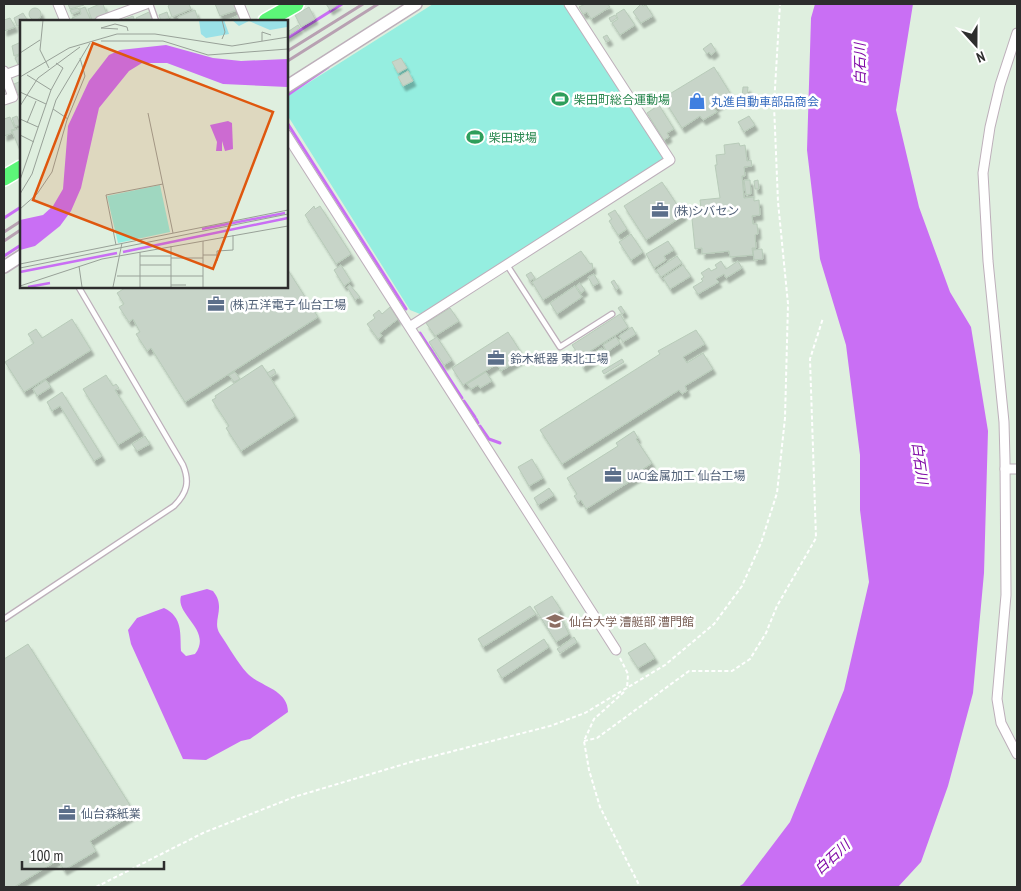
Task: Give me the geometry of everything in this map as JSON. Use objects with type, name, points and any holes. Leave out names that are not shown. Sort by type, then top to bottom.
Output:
[{"type":"main road","points":[[268,20],[296,4]]},
{"type":"main road","points":[[4,178],[20,169]]},
{"type":"street","points":[[58,4],[65,20]]},
{"type":"street","points":[[103,20],[148,4]]},
{"type":"street","points":[[239,4],[246,20]]},
{"type":"street","points":[[288,86],[416,4]]},
{"type":"street","points":[[411,326],[670,160],[569,4]]},
{"type":"street","points":[[1017,33],[1000,85],[990,127],[983,173],[988,261],[1004,422],[1006,595],[997,699],[1001,723],[1017,754]]},
{"type":"street","points":[[4,100],[13,96],[4,73],[20,69]]},
{"type":"street","points":[[288,137],[411,326],[475,432],[616,650]]},
{"type":"street","points":[[4,266],[20,257]]},
{"type":"street","points":[[1005,469],[1017,468]]},
{"type":"lane","points":[[148,4],[156,20]]},
{"type":"lane","points":[[507,265],[560,347],[612,314]]},
{"type":"lane","points":[[4,619],[174,506],[187,488],[188,476],[183,465],[79,288]]},
{"type":"path","points":[[96,887],[203,833],[294,797],[411,762],[550,726],[585,713],[665,666],[714,624],[742,586],[760,544],[777,493],[785,418],[788,304],[778,202],[774,105],[780,4]]},
{"type":"path","points":[[584,741],[597,738],[689,671],[732,671],[750,659],[766,632],[777,606],[816,538],[810,360],[822,318]]},
{"type":"path","points":[[616,650],[628,674],[628,688],[594,719],[584,741],[589,770],[600,807],[640,887]]},
{"type":"shaded area","name":"柴田球場","points":[[433,4],[563,4],[665,160],[420,314],[410,310],[288,116],[288,96]]},
{"type":"water","name":"白石川","points":[[815,4],[913,4],[896,110],[919,207],[950,292],[971,327],[988,431],[984,573],[973,693],[948,786],[921,862],[898,887],[738,887],[743,884],[790,822],[844,690],[869,582],[860,510],[860,455],[846,345],[820,259],[807,150],[811,18]]},
{"type":"water","points":[[207,589],[213,591],[217,597],[219,603],[218,629],[233,654],[252,678],[272,689],[283,698],[287,704],[288,712],[250,739],[241,741],[206,760],[183,759],[131,644],[128,630],[137,618],[164,608],[175,616],[179,626],[181,651],[186,656],[195,654],[200,637],[183,610],[181,596]]},
{"type":"building","points":[[68,4],[84,4],[84,5],[70,9]]},
{"type":"building","points":[[103,4],[107,15],[92,20],[88,9]]},
{"type":"building","points":[[171,4],[189,4],[191,9],[172,17],[168,6]]},
{"type":"building","points":[[215,4],[235,4],[237,10],[220,16]]},
{"type":"building","points":[[326,4],[339,4],[330,10]]},
{"type":"building","points":[[585,4],[608,4],[610,7],[591,19],[587,12],[583,14],[579,7]]},
{"type":"building","points":[[641,4],[643,6],[646,5],[653,16],[641,23],[633,12]]},
{"type":"building","points":[[85,7],[91,20],[73,20],[72,18],[81,14],[80,9]]},
{"type":"building","points":[[309,7],[315,19],[301,27],[295,15]]},
{"type":"building","points":[[33,8],[37,8],[41,14],[37,20],[33,20],[29,16],[29,12]]},
{"type":"building","points":[[78,8],[80,11],[72,14],[70,10]]},
{"type":"building","points":[[624,9],[635,25],[620,35],[612,23],[618,19],[616,14]]},
{"type":"building","points":[[195,10],[199,20],[180,20],[178,17]]},
{"type":"building","points":[[149,12],[153,20],[137,20],[136,18]]},
{"type":"building","points":[[167,12],[169,18],[161,20],[159,15]]},
{"type":"building","points":[[23,13],[27,20],[20,20],[20,25],[17,26],[14,18]]},
{"type":"building","points":[[239,15],[242,20],[229,20]]},
{"type":"building","points":[[615,15],[617,18],[611,22],[609,18]]},
{"type":"building","points":[[133,16],[135,20],[122,20]]},
{"type":"building","points":[[10,18],[15,27],[4,31],[4,20]]},
{"type":"building","points":[[298,25],[300,28],[288,36],[288,32]]},
{"type":"building","points":[[607,35],[610,40],[606,42],[603,37]]},
{"type":"building","points":[[20,42],[20,53],[14,56],[12,46]]},
{"type":"building","points":[[711,43],[716,51],[711,55],[709,52],[707,54],[703,49]]},
{"type":"building","points":[[20,55],[20,66],[19,67],[15,58]]},
{"type":"building","points":[[401,58],[407,68],[398,73],[392,62]]},
{"type":"building","points":[[714,67],[732,96],[714,108],[717,112],[703,120],[700,116],[682,128],[663,98]]},
{"type":"building","points":[[408,71],[413,81],[403,86],[398,77]]},
{"type":"building","points":[[20,81],[20,98],[14,84]]},
{"type":"building","points":[[743,87],[748,87],[747,98],[742,98]]},
{"type":"building","points":[[659,105],[674,129],[667,133],[669,137],[664,140],[647,113]]},
{"type":"building","points":[[17,116],[20,125],[15,126],[12,118]]},
{"type":"building","points":[[749,116],[755,125],[744,132],[738,122]]},
{"type":"building","points":[[10,117],[15,129],[11,130],[12,133],[4,136],[4,119]]},
{"type":"building","points":[[20,128],[20,151],[12,131]]},
{"type":"building","points":[[739,143],[740,146],[745,145],[747,161],[751,160],[752,166],[744,167],[745,176],[742,176],[744,198],[754,197],[754,201],[759,200],[760,215],[752,216],[753,224],[757,224],[758,234],[755,235],[756,248],[752,248],[753,255],[730,257],[729,251],[702,254],[702,248],[695,249],[691,209],[701,208],[700,200],[720,198],[715,165],[717,165],[716,155],[725,154],[724,145]]},
{"type":"building","points":[[744,180],[750,180],[751,194],[746,195]]},
{"type":"building","points":[[758,180],[759,189],[755,189],[754,181]]},
{"type":"building","points":[[662,182],[684,215],[646,240],[624,206]]},
{"type":"building","points":[[314,206],[315,209],[320,206],[351,254],[336,264],[305,215]]},
{"type":"building","points":[[615,210],[627,229],[618,235],[609,221],[612,219],[608,214]]},
{"type":"building","points":[[631,234],[643,252],[631,260],[619,242]]},
{"type":"building","points":[[668,241],[674,250],[664,256],[666,260],[654,268],[646,254]]},
{"type":"building","points":[[762,249],[763,259],[754,260],[753,250]]},
{"type":"building","points":[[581,251],[590,264],[592,263],[593,269],[543,300],[532,282]]},
{"type":"building","points":[[677,256],[682,263],[661,277],[656,270]]},
{"type":"building","points":[[721,261],[726,269],[738,261],[742,268],[726,278],[724,274],[716,279],[719,282],[698,294],[693,287],[703,281],[701,279],[704,277],[701,273],[709,268],[711,271],[717,268],[715,265]]},
{"type":"building","points":[[341,265],[351,281],[344,286],[334,270]]},
{"type":"building","points":[[683,265],[691,276],[670,289],[663,278]]},
{"type":"building","points":[[288,270],[318,317],[185,402],[151,348],[147,351],[136,334],[140,332],[133,319],[129,322],[119,307],[124,304],[117,293],[125,288],[288,288]]},
{"type":"building","points":[[531,272],[535,278],[530,281],[526,275]]},
{"type":"building","points":[[594,274],[599,283],[593,286],[588,277]]},
{"type":"building","points":[[614,280],[619,288],[616,290],[611,282]]},
{"type":"building","points":[[580,283],[585,290],[581,293],[576,286]]},
{"type":"building","points":[[350,285],[360,297],[355,300],[347,287]]},
{"type":"building","points":[[575,286],[582,297],[557,314],[550,303]]},
{"type":"building","points":[[621,306],[625,312],[622,314],[618,308]]},
{"type":"building","points":[[390,307],[398,319],[380,333],[382,336],[378,339],[367,324],[375,318],[373,315],[379,310],[382,314]]},
{"type":"building","points":[[450,308],[459,321],[435,336],[426,323]]},
{"type":"building","points":[[620,314],[628,327],[576,360],[574,356],[578,354],[572,345]]},
{"type":"building","points":[[72,319],[91,350],[24,392],[5,362],[34,343],[28,334],[36,329],[42,338]]},
{"type":"building","points":[[632,327],[636,334],[623,342],[619,336]]},
{"type":"building","points":[[696,330],[705,344],[683,357],[687,363],[703,353],[713,369],[685,386],[687,391],[682,394],[679,390],[562,464],[540,430],[660,354],[658,351]]},
{"type":"building","points":[[508,332],[524,357],[501,371],[497,364],[463,385],[452,368]]},
{"type":"building","points":[[437,337],[452,360],[444,365],[429,342]]},
{"type":"building","points":[[616,337],[620,343],[607,352],[603,345]]},
{"type":"building","points":[[602,348],[604,353],[598,357],[595,352]]},
{"type":"building","points":[[591,355],[594,360],[583,367],[580,362]]},
{"type":"building","points":[[622,359],[624,362],[604,374],[602,371]]},
{"type":"building","points":[[262,365],[295,416],[241,451],[226,428],[229,426],[212,400],[216,398],[215,396]]},
{"type":"building","points":[[274,369],[276,373],[270,377],[267,373]]},
{"type":"building","points":[[235,372],[240,379],[234,382],[229,375]]},
{"type":"building","points":[[486,372],[492,381],[480,388],[478,385],[471,389],[467,384]]},
{"type":"building","points":[[106,375],[113,386],[116,384],[119,388],[115,390],[141,431],[118,445],[83,389]]},
{"type":"building","points":[[46,380],[51,387],[37,396],[33,389]]},
{"type":"building","points":[[62,392],[102,456],[94,461],[60,406],[52,411],[47,402]]},
{"type":"building","points":[[634,431],[638,438],[636,439],[652,463],[643,469],[645,472],[586,509],[581,500],[578,502],[574,496],[577,494],[567,478],[618,446],[616,443]]},
{"type":"building","points":[[145,436],[150,444],[137,451],[132,444]]},
{"type":"building","points":[[532,459],[543,478],[529,486],[518,467]]},
{"type":"building","points":[[549,488],[554,495],[538,505],[534,498]]},
{"type":"building","points":[[552,596],[561,610],[558,612],[569,634],[556,642],[534,607]]},
{"type":"building","points":[[530,606],[536,614],[483,647],[478,639]]},
{"type":"building","points":[[574,637],[577,642],[560,653],[557,649]]},
{"type":"building","points":[[544,639],[549,647],[502,678],[497,670]]},
{"type":"building","points":[[645,643],[655,658],[638,668],[628,653]]},
{"type":"building","points":[[28,644],[135,813],[90,841],[96,851],[64,870],[58,860],[14,887],[4,887],[4,659]]},
{"type":"waterway","points":[[288,38],[342,4]]},
{"type":"waterway","points":[[288,95],[328,67]]},
{"type":"waterway","points":[[288,124],[406,309]]},
{"type":"waterway","points":[[4,218],[20,208]]},
{"type":"waterway","points":[[4,256],[20,246]]},
{"type":"waterway","points":[[420,333],[462,398]]},
{"type":"waterway","points":[[464,401],[475,417]]},
{"type":"waterway","points":[[476,419],[478,423]]},
{"type":"waterway","points":[[480,426],[489,439],[500,443]]},
{"type":"railway","points":[[288,51],[363,4]]},
{"type":"railway","points":[[288,61],[378,4]]},
{"type":"railway","points":[[4,232],[20,222]]},
{"type":"railway","points":[[4,241],[19,231]]},
{"type":"place","name":"柴田町総合運動場","points":[[560,99]]},
{"type":"place","name":"丸進自動車部品商会","points":[[697,101]]},
{"type":"place","name":"柴田球場","points":[[475,137]]},
{"type":"place","name":"(株)シバセン","points":[[660,210]]},
{"type":"place","name":"(株)五洋電子 仙台工場","points":[[216,304]]},
{"type":"place","name":"鈴木紙器 東北工場","points":[[496,358]]},
{"type":"place","name":"UACJ金属加工 仙台工場","points":[[613,475]]},
{"type":"place","name":"仙台大学 漕艇部 漕門館","points":[[555,621]]},
{"type":"place","name":"仙台森紙業","points":[[67,813]]}]
